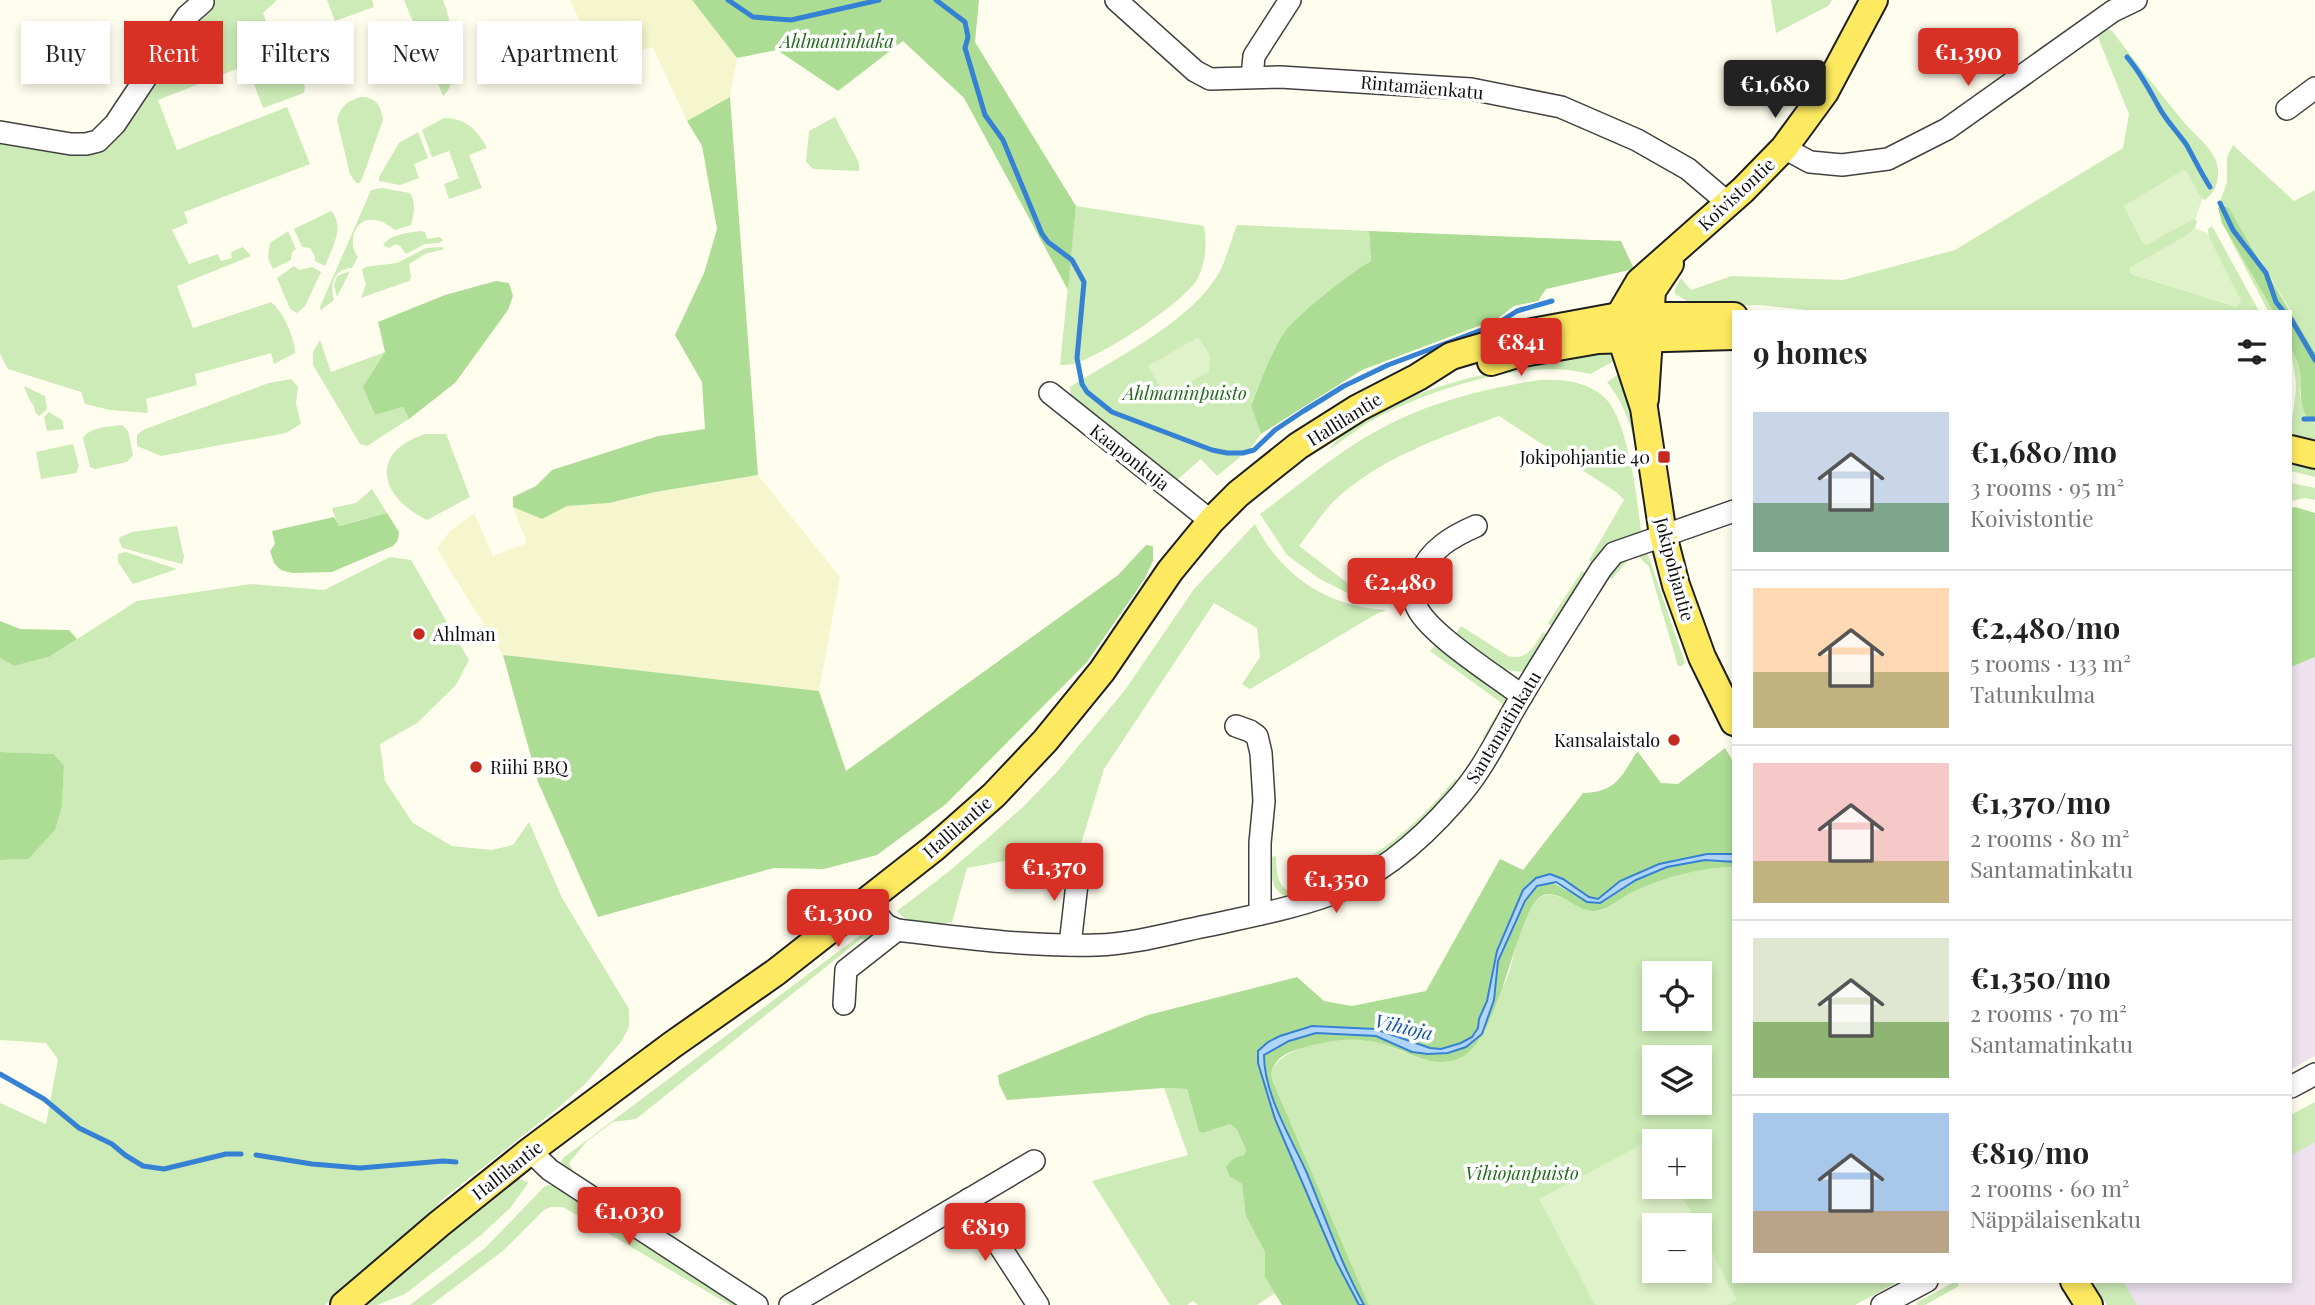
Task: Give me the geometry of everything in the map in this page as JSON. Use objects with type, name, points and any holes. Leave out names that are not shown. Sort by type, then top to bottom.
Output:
[{"type":"main road","name":"Koivistontie","points":[[1620,327],[1639,282],[1728,203],[1784,148],[1825,92],[1874,0]]},
{"type":"main road","name":"Koivistontie","points":[[1649,327],[1653,291],[1684,243]]},
{"type":"main road","points":[[1649,327],[1732,316]]},
{"type":"main road","name":"Jokipohjantie","points":[[1620,327],[1644,408],[1663,535],[1687,621],[1732,718]]},
{"type":"main road","points":[[1649,327],[1732,336]]},
{"type":"main road","name":"Hallilantie","points":[[344,1305],[530,1151],[672,1045],[776,972],[934,848],[994,795],[1045,741],[1102,671],[1175,564],[1211,521],[1238,494],[1298,446],[1358,408],[1418,377],[1451,356],[1532,332],[1649,327]]},
{"type":"main road","name":"Jokipohjantie","points":[[1644,408],[1649,327]]},
{"type":"main road","points":[[2292,449],[2315,455]]},
{"type":"main road","points":[[2075,1283],[2089,1305]]},
{"type":"street","name":"Rintamäenkatu","points":[[1116,0],[1195,71],[1210,79],[1280,77],[1471,89],[1561,107],[1637,140],[1688,169],[1728,203]]},
{"type":"street","points":[[1252,77],[1254,56],[1290,0]]},
{"type":"street","points":[[1784,148],[1811,162],[1842,165],[1888,159],[1947,129],[2113,6],[2136,0]]},
{"type":"street","points":[[0,132],[71,144],[97,141],[115,124],[187,16],[203,2]]},
{"type":"street","points":[[2287,108],[2315,88]]},
{"type":"street","name":"Kaaponkuja","points":[[1050,393],[1211,521]]},
{"type":"street","name":"Santamatinkatu","points":[[897,930],[992,941],[1070,945],[1127,941],[1260,914],[1329,895],[1365,877],[1402,853],[1464,790],[1484,763],[1522,696],[1609,558],[1619,550],[1663,535],[1729,519]]},
{"type":"street","points":[[1476,526],[1455,536],[1436,550],[1423,568],[1416,585],[1416,605],[1435,631],[1522,696]]},
{"type":"street","points":[[1236,726],[1255,734],[1259,742],[1264,801],[1260,843],[1260,914]]},
{"type":"street","points":[[1070,945],[1079,866]]},
{"type":"street","points":[[844,1004],[846,970],[897,930],[886,925],[866,901]]},
{"type":"street","points":[[2292,1086],[2315,1074]]},
{"type":"street","points":[[530,1151],[550,1170],[757,1305]]},
{"type":"street","points":[[790,1305],[1034,1161]]},
{"type":"street","points":[[968,1199],[1038,1305]]},
{"type":"street","points":[[1882,1305],[1923,1283]]},
{"type":"shaded area","points":[[2315,657],[2315,1056],[2292,1068],[2292,667]]},
{"type":"shaded area","points":[[2315,1102],[2315,1305],[2107,1305],[2093,1283],[2292,1283],[2292,1114]]},
{"type":"green space","points":[[215,0],[277,0],[263,13],[266,21],[237,21],[237,69],[223,74],[223,21],[194,21]]},
{"type":"green space","points":[[327,0],[372,0],[374,7],[335,21]]},
{"type":"green space","points":[[404,0],[443,0],[450,21],[413,21]]},
{"type":"green space","points":[[570,0],[692,0],[737,58],[730,97],[687,121],[653,48],[642,50],[642,21],[580,21]]},
{"type":"green space","name":"Ahlmaninhaka","points":[[692,0],[979,0],[975,42],[1076,206],[1068,290],[964,98],[903,41],[838,91],[777,50],[737,58]]},
{"type":"green space","points":[[1771,0],[1832,0],[1828,6],[1776,33]]},
{"type":"green space","points":[[2102,27],[2112,31],[2182,120],[2210,150],[2217,167],[2215,188],[2205,200],[2200,197],[2186,171],[2124,206],[2143,243],[2148,244],[2193,218],[2197,221],[2195,228],[2188,235],[2133,266],[2130,269],[2131,274],[2237,307],[2241,301],[2209,242],[2208,229],[2212,226],[2258,310],[1807,310],[1759,305],[1687,306],[1686,300],[1676,295],[1674,291],[1681,278],[1691,290],[1732,276],[1843,280],[1955,250],[2123,148],[2129,114],[2095,30]]},
{"type":"green space","points":[[137,84],[199,84],[158,100],[177,150],[287,107],[310,164],[184,212],[188,223],[172,230],[189,264],[218,254],[221,261],[232,258],[231,252],[243,247],[251,256],[177,286],[193,328],[271,302],[288,325],[295,353],[274,364],[271,353],[195,374],[197,385],[146,399],[148,413],[110,410],[85,404],[81,392],[8,369],[0,354],[0,140],[77,152]]},
{"type":"green space","points":[[254,84],[304,84],[304,93],[263,108]]},
{"type":"green space","points":[[438,84],[451,84],[450,87],[443,96]]},
{"type":"green space","points":[[361,97],[377,103],[383,120],[362,179],[356,183],[350,174],[337,120],[345,105]]},
{"type":"green space","points":[[730,97],[758,475],[655,492],[609,503],[567,506],[542,519],[513,507],[513,497],[536,486],[552,470],[658,436],[705,429],[702,382],[675,335],[704,273],[717,229],[702,146],[687,121]]},
{"type":"green space","points":[[835,117],[859,163],[859,171],[813,169],[806,162],[809,131]]},
{"type":"green space","points":[[444,118],[458,120],[470,126],[487,148],[469,155],[482,188],[449,199],[444,184],[459,178],[449,151],[432,157],[422,130]]},
{"type":"green space","points":[[418,132],[428,158],[414,164],[419,178],[400,185],[379,181],[399,143]]},
{"type":"green space","points":[[2233,145],[2294,201],[2315,190],[2315,352],[2229,208],[2218,208],[2227,182],[2227,157]]},
{"type":"green space","points":[[2183,170],[2202,199],[2196,218],[2148,244],[2143,243],[2124,206]]},
{"type":"green space","points":[[382,188],[410,193],[414,209],[411,225],[395,230],[377,220],[367,220],[357,227],[353,245],[358,257],[352,268],[341,271],[335,278],[334,300],[321,310],[371,190]]},
{"type":"green space","points":[[2222,205],[2229,208],[2289,310],[2272,310],[2222,223],[2218,208]]},
{"type":"green space","points":[[1076,206],[1204,226],[1205,252],[1198,278],[1177,301],[1104,350],[1072,364],[1060,365]]},
{"type":"green space","points":[[331,211],[335,217],[337,231],[325,266],[315,261],[310,248],[302,247],[294,229]]},
{"type":"green space","points":[[2222,223],[2272,310],[2267,310]]},
{"type":"green space","name":"Ahlmaninpuisto","points":[[1237,225],[1369,231],[1371,261],[1324,295],[1283,334],[1251,404],[1261,434],[1250,449],[1217,476],[1201,459],[1176,481],[1071,396],[1070,387],[1131,350],[1192,306],[1220,271]]},
{"type":"green space","points":[[2195,228],[2207,233],[2241,301],[2237,307],[2131,274],[2130,268],[2188,235]]},
{"type":"green space","points":[[288,231],[296,249],[292,252],[291,260],[273,269],[268,258],[270,243]]},
{"type":"green space","points":[[1369,231],[1621,241],[1634,269],[1546,289],[1538,301],[1514,306],[1497,319],[1362,370],[1261,434],[1251,405],[1278,342],[1310,306],[1371,261]]},
{"type":"green space","points":[[425,232],[427,239],[440,237],[443,240],[440,243],[425,244],[406,254],[396,244],[389,248],[383,245],[395,236]]},
{"type":"green space","points":[[426,248],[444,249],[425,254],[409,264],[409,281],[361,298],[366,285],[362,270],[365,267],[397,263]]},
{"type":"green space","points":[[294,266],[299,270],[312,267],[321,272],[305,306],[297,313],[290,309],[277,278]]},
{"type":"green space","points":[[350,271],[337,297],[334,285],[337,276]]},
{"type":"green space","points":[[496,281],[509,283],[513,296],[508,310],[455,383],[409,419],[403,407],[375,415],[363,387],[385,352],[378,322],[445,295]]},
{"type":"green space","points":[[2292,314],[2315,352],[2315,423],[2305,414],[2299,368],[2292,348]]},
{"type":"green space","points":[[1198,337],[1210,355],[1209,372],[1165,396],[1148,366]]},
{"type":"green space","points":[[320,340],[331,372],[385,352],[364,387],[375,415],[403,407],[409,419],[367,446],[360,444],[313,365],[313,352]]},
{"type":"green space","points":[[2292,347],[2301,374],[2300,396],[2312,423],[2315,423],[2315,441],[2292,435],[2296,384]]},
{"type":"green space","points":[[1599,351],[1608,353],[1616,360],[1590,374],[1565,370],[1536,370],[1474,380],[1387,413],[1364,425],[1329,450],[1350,429],[1415,395],[1494,372]]},
{"type":"green space","points":[[1623,371],[1640,465],[1632,431],[1614,391],[1607,382]]},
{"type":"green space","points":[[291,379],[298,387],[296,404],[301,424],[286,433],[161,456],[137,446],[137,435],[143,430],[269,383]]},
{"type":"green space","points":[[1540,380],[1573,382],[1596,391],[1612,406],[1625,439],[1641,531],[1614,543],[1593,563],[1589,560],[1624,500],[1616,492],[1499,416],[1411,451],[1369,474],[1332,503],[1299,546],[1366,597],[1408,592],[1409,601],[1363,601],[1320,579],[1287,555],[1260,514],[1350,447],[1400,419],[1459,397]]},
{"type":"green space","points":[[24,386],[45,396],[47,409],[39,416],[35,412]]},
{"type":"green space","points":[[49,412],[62,420],[64,429],[47,431],[44,417]]},
{"type":"green space","points":[[122,425],[128,431],[133,455],[127,462],[95,469],[90,467],[83,438],[96,429]]},
{"type":"green space","points":[[425,434],[446,434],[470,497],[427,520],[399,500],[387,476],[388,464],[394,452],[407,442]]},
{"type":"green space","points":[[73,444],[79,466],[76,473],[41,479],[36,452]]},
{"type":"green space","points":[[2292,462],[2315,468],[2315,477],[2292,471]]},
{"type":"green space","points":[[758,475],[840,577],[819,691],[503,655],[437,549],[449,532],[474,513],[493,556],[527,543],[513,507],[542,519],[566,506],[609,503],[655,492]]},
{"type":"green space","points":[[2292,483],[2315,488],[2315,500],[2305,498],[2292,501]]},
{"type":"green space","points":[[372,489],[387,513],[338,526],[332,508],[356,503]]},
{"type":"green space","points":[[2292,508],[2315,513],[2315,657],[2292,667]]},
{"type":"green space","points":[[387,513],[399,532],[398,540],[393,546],[332,572],[292,573],[281,570],[274,563],[270,551],[275,544],[272,531],[334,517],[339,526]]},
{"type":"green space","points":[[1255,524],[1278,559],[1309,586],[1346,603],[1387,610],[1250,689],[1242,684],[1260,657],[1257,628],[1214,603],[1104,769],[1080,847],[967,868],[952,922],[922,924],[903,917],[897,911],[988,838],[1056,773],[1125,690],[1194,589]]},
{"type":"green space","points":[[177,526],[184,557],[182,564],[122,548],[119,540],[132,532]]},
{"type":"green space","points":[[1146,545],[1153,546],[1153,561],[1144,580],[1087,662],[946,804],[877,855],[824,869],[774,868],[598,917],[538,782],[503,655],[819,691],[846,771],[1118,575]]},
{"type":"green space","points":[[1645,546],[1685,663],[1682,666],[1678,666],[1649,567],[1636,553],[1612,579],[1605,574],[1610,565]]},
{"type":"green space","points":[[126,552],[177,569],[133,584],[118,562],[118,554]]},
{"type":"green space","points":[[390,557],[411,560],[469,660],[456,685],[417,723],[380,744],[385,781],[413,823],[452,846],[492,850],[513,845],[529,822],[562,898],[629,1009],[629,1027],[621,1042],[585,1084],[444,1198],[405,1238],[325,1305],[0,1305],[0,1103],[46,1124],[58,1059],[46,1043],[0,1040],[0,860],[28,859],[62,806],[64,766],[54,754],[0,752],[0,658],[14,666],[49,657],[137,601],[251,584],[324,590]]},
{"type":"green space","points":[[1582,571],[1586,574],[1552,626],[1548,623]]},
{"type":"green space","points":[[0,621],[20,629],[69,630],[77,639],[49,657],[14,666],[0,658]]},
{"type":"green space","points":[[1461,626],[1508,656],[1515,657],[1529,652],[1543,632],[1548,635],[1525,671],[1515,671],[1487,660],[1454,636]]},
{"type":"green space","points":[[1438,642],[1502,689],[1508,699],[1508,706],[1487,740],[1483,737],[1503,704],[1430,651]]},
{"type":"green space","points":[[1725,748],[1732,760],[1732,854],[1707,854],[1624,880],[1598,899],[1589,897],[1555,876],[1544,875],[1536,878],[1523,890],[1497,951],[1487,1002],[1472,1037],[1441,1049],[1430,1048],[1375,1029],[1312,1026],[1268,1042],[1258,1063],[1280,1131],[1336,1261],[1359,1305],[1282,1305],[1265,1277],[1265,1252],[1246,1216],[1242,1184],[1230,1177],[1226,1167],[1234,1158],[1244,1155],[1246,1150],[1237,1130],[1230,1124],[1199,1132],[1187,1089],[1164,1088],[1007,1100],[999,1084],[998,1075],[1148,1015],[1297,977],[1324,1001],[1352,1006],[1426,991],[1500,859],[1523,870],[1583,793],[1603,790],[1616,782],[1638,752],[1661,783],[1678,784]]},
{"type":"green space","points":[[0,752],[54,754],[64,766],[62,806],[55,830],[28,859],[0,860]]},
{"type":"green space","points":[[1455,779],[1460,782],[1439,804],[1372,860],[1371,856],[1416,821]]},
{"type":"green space","points":[[1276,856],[1280,881],[1290,892],[1321,881],[1357,863],[1358,868],[1316,889],[1285,896],[1276,889],[1272,880],[1271,857]]},
{"type":"green space","points":[[1705,860],[1732,862],[1732,867],[1697,871],[1660,881],[1600,910],[1588,911],[1554,895],[1540,897],[1533,904],[1526,919],[1492,1015],[1483,1033],[1473,1048],[1462,1057],[1438,1062],[1382,1043],[1344,1040],[1319,1043],[1287,1053],[1276,1063],[1271,1073],[1273,1082],[1369,1305],[1364,1305],[1274,1102],[1264,1055],[1289,1041],[1316,1033],[1376,1036],[1412,1052],[1436,1055],[1471,1044],[1483,1031],[1494,1000],[1498,961],[1532,889],[1552,882],[1587,902],[1608,899],[1636,880],[1667,867]]},
{"type":"green space","name":"Vihiojanpuisto","points":[[1732,867],[1732,1283],[1895,1283],[1855,1305],[1369,1305],[1273,1082],[1271,1073],[1277,1063],[1301,1048],[1348,1039],[1374,1041],[1426,1060],[1501,989],[1521,927],[1539,898],[1553,895],[1580,908],[1594,911],[1611,906],[1636,890],[1684,874]]},
{"type":"green space","points":[[875,924],[878,931],[868,944],[862,938],[636,1119],[613,1122],[587,1141],[569,1163],[577,1177],[560,1166],[563,1158]]},
{"type":"green space","points":[[1164,1088],[1187,1089],[1199,1132],[1230,1124],[1237,1130],[1246,1150],[1244,1155],[1234,1158],[1230,1177],[1242,1184],[1247,1216],[1265,1252],[1265,1277],[1275,1293],[1257,1305],[1198,1305],[1193,1301],[1187,1305],[1170,1305],[1092,1181],[1188,1155]]},
{"type":"green space","points":[[2315,1102],[2315,1142],[2292,1155],[2292,1114]]},
{"type":"green space","points":[[1642,1144],[1642,1199],[1684,1199],[1691,1213],[1642,1213],[1642,1283],[1712,1283],[1712,1253],[1737,1300],[1727,1305],[1595,1305],[1539,1199]]},
{"type":"green space","points":[[516,1178],[529,1182],[511,1207],[481,1235],[405,1294],[377,1305],[357,1305]]},
{"type":"green space","points":[[556,1184],[748,1305],[730,1305],[563,1207],[551,1207],[544,1210],[504,1250],[431,1305],[410,1305],[485,1248],[545,1186]]},
{"type":"green space","points":[[1952,1283],[1959,1286],[1925,1305],[1916,1303]]},
{"type":"green space","points":[[2096,1283],[2124,1283],[2137,1305],[2107,1305],[2095,1286]]},
{"type":"water","points":[[1707,854],[1732,854],[1732,862],[1705,860],[1667,867],[1636,880],[1600,903],[1587,902],[1556,882],[1537,886],[1525,901],[1498,961],[1494,1000],[1482,1034],[1466,1047],[1448,1053],[1428,1054],[1412,1052],[1376,1036],[1316,1033],[1289,1041],[1264,1055],[1273,1100],[1306,1171],[1347,1272],[1364,1305],[1359,1305],[1336,1261],[1275,1119],[1258,1063],[1258,1051],[1280,1036],[1312,1026],[1375,1029],[1430,1048],[1441,1049],[1461,1043],[1472,1037],[1478,1028],[1487,1001],[1497,951],[1523,890],[1536,878],[1550,874],[1563,879],[1589,897],[1598,899],[1620,881],[1659,864]]},
{"type":"waterway","points":[[728,0],[753,17],[791,20],[879,0]]},
{"type":"waterway","points":[[936,0],[965,22],[968,37],[965,48],[985,115],[1003,140],[1042,234],[1048,242],[1072,260],[1084,282],[1077,358],[1082,384],[1087,392],[1112,412],[1212,450],[1243,453],[1254,450],[1275,430],[1344,386],[1388,365],[1495,325],[1517,311],[1552,301]]},
{"type":"waterway","points":[[2127,57],[2186,144],[2210,187]]},
{"type":"waterway","points":[[2220,203],[2233,230],[2266,273],[2276,302],[2282,310]]},
{"type":"waterway","points":[[2292,321],[2315,360]]},
{"type":"waterway","points":[[2304,419],[2315,419]]},
{"type":"waterway","points":[[0,1074],[44,1099],[79,1128],[112,1144],[143,1166],[164,1169],[226,1154],[241,1154]]},
{"type":"waterway","points":[[256,1155],[360,1168],[456,1162]]},
{"type":"place","name":"Jokipohjantie 40","points":[[1664,457]]},
{"type":"place","name":"Ahlman","points":[[419,634]]},
{"type":"place","name":"Kansalaistalo","points":[[1674,740]]},
{"type":"place","name":"Riihi BBQ","points":[[476,767]]},
{"type":"water label","name":"Vihioja","points":[[1404,1026]]}]
